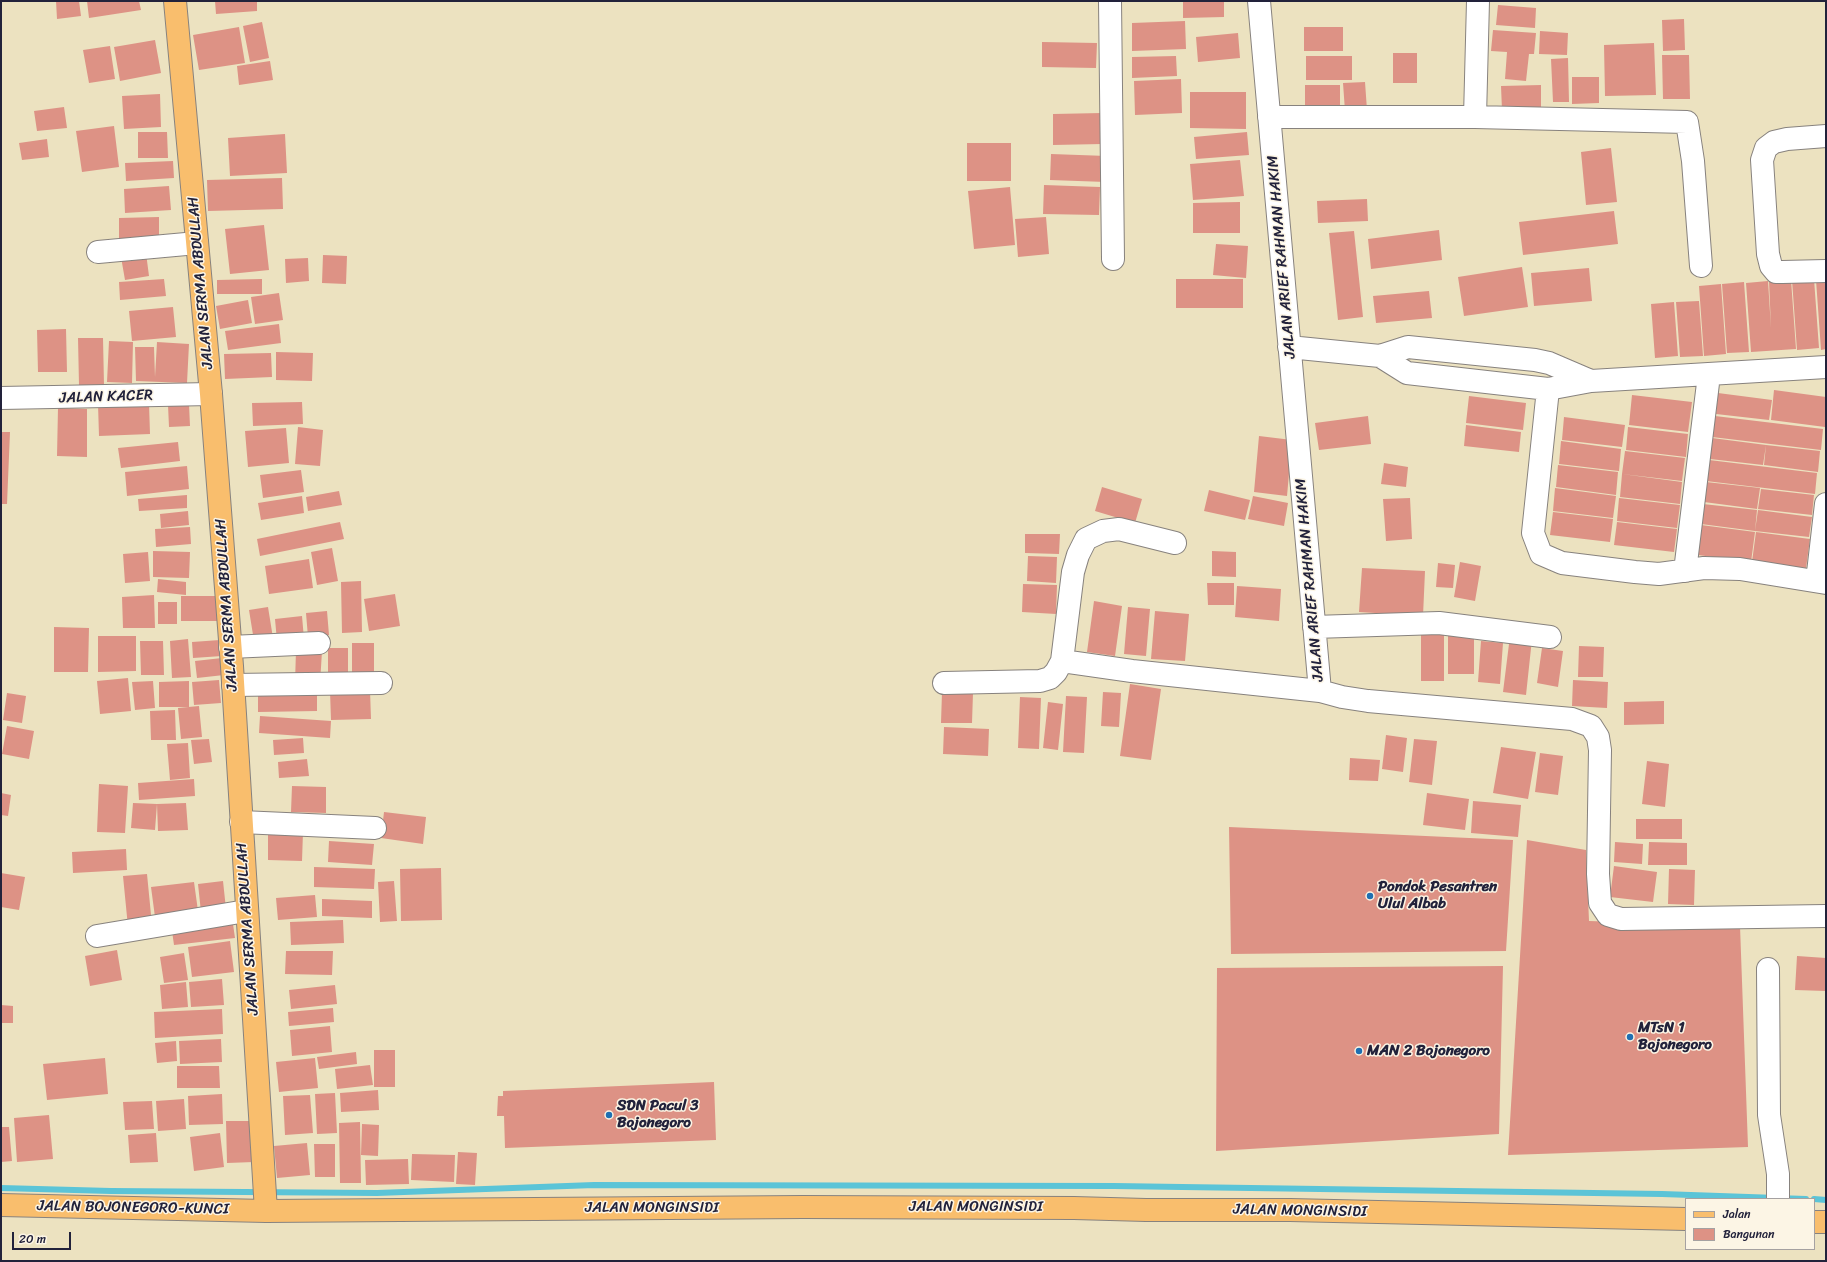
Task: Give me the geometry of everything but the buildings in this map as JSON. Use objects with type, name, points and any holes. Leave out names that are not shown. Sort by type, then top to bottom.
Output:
[{"type":"main road","name":"JALAN SERMA ABDULLAH","points":[[176,1],[211,394],[233,685],[265,1205]]},
{"type":"main road","name":"JALAN BOJONEGORO-KUNCI","points":[[1,1205],[265,1205]]},
{"type":"main road","name":"JALAN MONGINSIDI","points":[[265,1205],[1290,1210],[1685,1219]]},
{"type":"main road","points":[[1815,1222],[1826,1222]]},
{"type":"street","points":[[1110,1],[1113,259]]},
{"type":"street","name":"JALAN ARIEF RAHMAN HAKIM","points":[[1259,1],[1320,691],[1368,701],[1572,719],[1591,726],[1598,738],[1600,750],[1598,874],[1600,903],[1608,915],[1621,919],[1826,916]]},
{"type":"street","points":[[1475,117],[1478,1]]},
{"type":"street","points":[[1269,117],[1475,117],[1687,122],[1693,161],[1701,266]]},
{"type":"street","points":[[1826,136],[1787,139],[1774,142],[1766,148],[1762,160],[1768,254],[1771,266],[1776,272],[1826,271]]},
{"type":"street","points":[[98,252],[197,242]]},
{"type":"street","points":[[1290,347],[1380,356],[1408,347],[1535,360],[1549,363],[1591,381]]},
{"type":"street","points":[[1380,356],[1408,373],[1541,388],[1591,381],[1826,367]]},
{"type":"street","points":[[1535,360],[1541,388],[1533,533],[1542,554],[1562,563],[1635,572],[1659,574],[1704,568],[1740,569],[1821,582],[1826,504]]},
{"type":"street","points":[[1685,571],[1709,375]]},
{"type":"street","name":"JALAN KACER","points":[[1,398],[211,394]]},
{"type":"street","points":[[944,683],[1040,681],[1050,678],[1062,661],[1073,572],[1078,555],[1086,539],[1103,531],[1119,529],[1175,543]]},
{"type":"street","points":[[1314,627],[1439,623],[1550,637]]},
{"type":"street","points":[[230,647],[319,643]]},
{"type":"street","points":[[1062,661],[1132,671],[1320,691]]},
{"type":"street","points":[[233,685],[381,683]]},
{"type":"street","points":[[241,822],[375,828]]},
{"type":"street","points":[[97,936],[246,911]]},
{"type":"street","points":[[1768,969],[1769,1115],[1778,1192]]},
{"type":"waterway","points":[[1,1188],[111,1191],[377,1193],[594,1185],[1114,1186],[1662,1194],[1777,1198]]},
{"type":"waterway","points":[[1815,1199],[1826,1200]]},
{"type":"place","name":"Pondok Pesantren Ulul Albab","points":[[1370,896]]},
{"type":"place","name":"MTsN 1 Bojonegoro","points":[[1630,1037]]},
{"type":"place","name":"MAN 2 Bojonegoro","points":[[1359,1051]]},
{"type":"place","name":"SDN Pacul 3 Bojonegoro","points":[[609,1115]]}]
